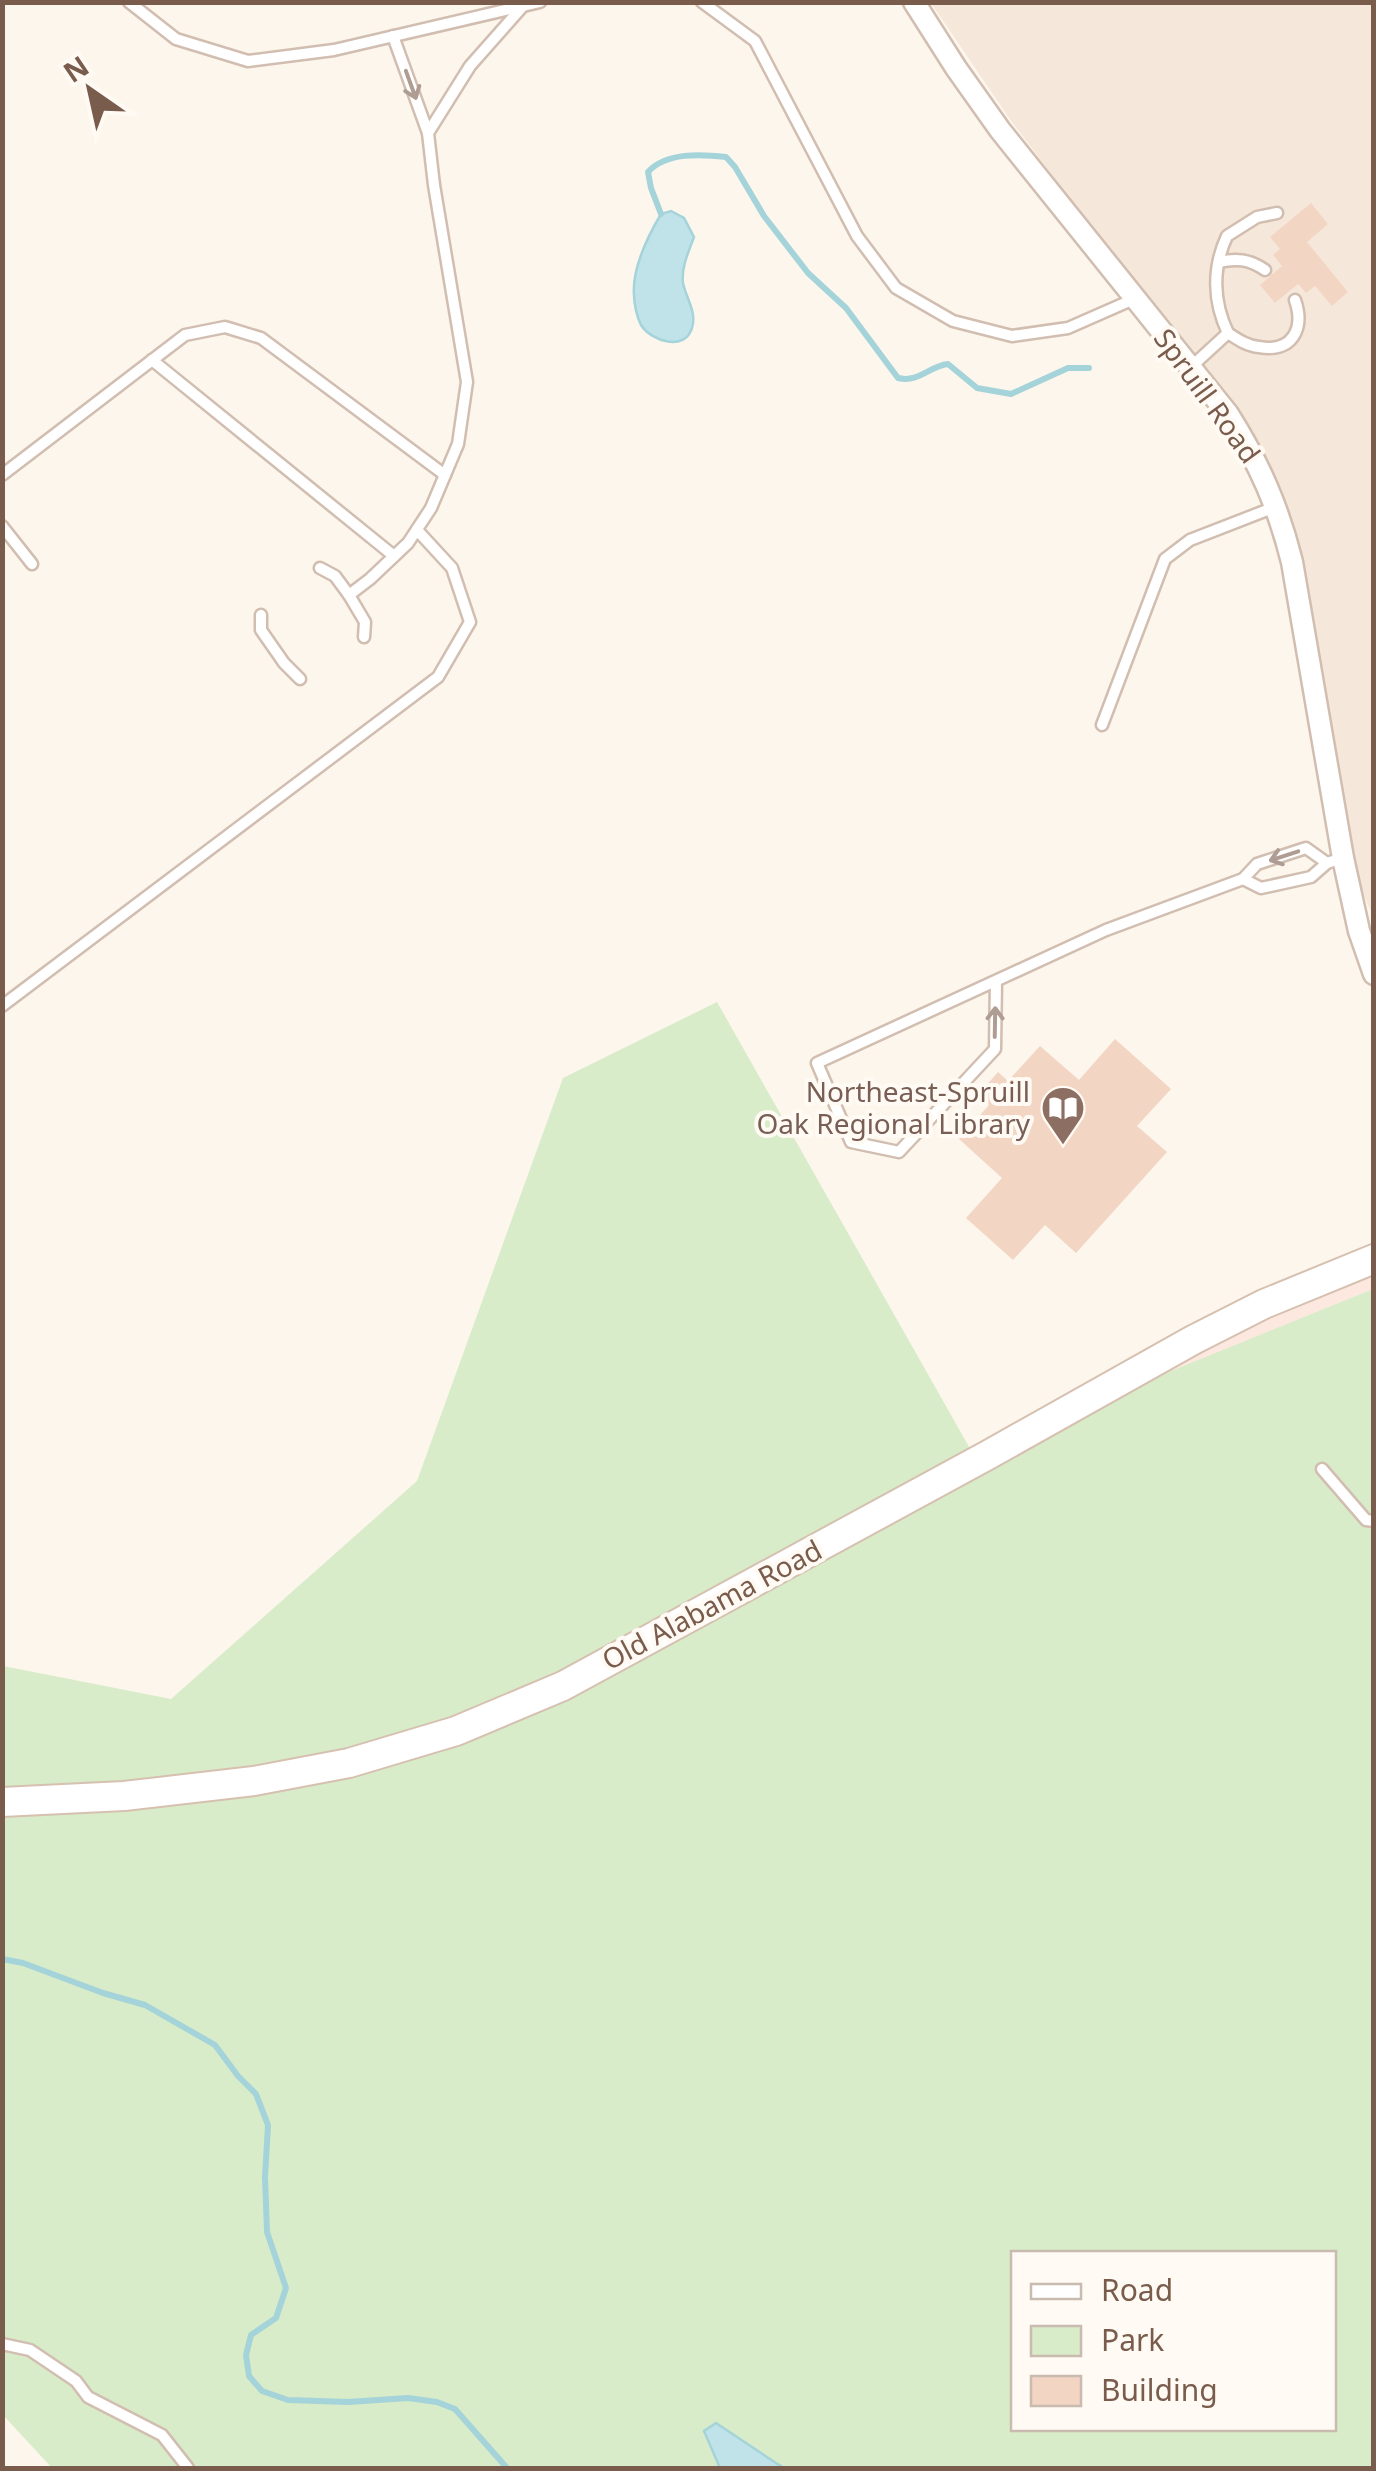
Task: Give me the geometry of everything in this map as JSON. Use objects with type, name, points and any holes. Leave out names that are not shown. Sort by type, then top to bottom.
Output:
[{"type":"main road","name":"Old Alabama Road","points":[[2,1802],[124,1796],[254,1782],[349,1763],[456,1730],[563,1686],[1228,1322],[1374,1259]]},
{"type":"street","name":"Spruill Road","points":[[914,2],[1000,130],[1228,414],[1250,450],[1276,507],[1292,562],[1335,860],[1374,974]]},
{"type":"lane","points":[[128,2],[176,39],[248,61],[334,50],[540,2]]},
{"type":"lane","points":[[702,2],[755,42],[858,236],[896,288],[953,321],[1012,336],[1068,328],[1135,298]]},
{"type":"lane","points":[[428,133],[470,66],[523,6]]},
{"type":"lane","points":[[349,595],[408,543],[431,508],[458,444],[467,382],[428,133],[394,36]]},
{"type":"lane","points":[[1277,213],[1257,216],[1227,236],[1215,291],[1218,313],[1228,333],[1255,347],[1272,348],[1292,339],[1297,329],[1300,318],[1295,300]]},
{"type":"lane","points":[[1219,262],[1247,260],[1265,270]]},
{"type":"lane","points":[[2,475],[186,335],[225,327],[261,338],[445,475]]},
{"type":"lane","points":[[1190,368],[1228,333]]},
{"type":"lane","points":[[152,360],[394,556]]},
{"type":"lane","points":[[1102,725],[1165,560],[1190,540],[1276,507]]},
{"type":"lane","points":[[2,526],[32,564]]},
{"type":"lane","points":[[2,1006],[438,678],[470,622],[452,568],[416,530]]},
{"type":"lane","points":[[320,568],[334,576],[349,595],[365,622],[364,637]]},
{"type":"lane","points":[[262,615],[261,630],[300,680]]},
{"type":"lane","points":[[996,981],[995,1049],[899,1152],[851,1142],[817,1063],[996,981],[1125,922],[1243,880],[1257,864],[1306,848],[1335,860]]},
{"type":"lane","points":[[1243,880],[1261,888],[1311,877],[1335,860]]},
{"type":"lane","points":[[1322,1469],[1366,1520],[1374,1521]]},
{"type":"lane","points":[[2,2344],[30,2350],[76,2381],[88,2397],[162,2435],[188,2468]]},
{"type":"shaded area","points":[[931,3],[1373,3],[1373,916],[1310,726],[1300,602],[1259,468],[1170,332],[1009,118]]},
{"type":"shaded area","points":[[1373,1267],[1373,1289],[972,1453]]},
{"type":"green space","points":[[717,1002],[972,1452],[1373,1289],[1373,2468],[52,2468],[3,2415],[3,1666],[171,1699],[417,1481],[563,1078]]},
{"type":"water","points":[[671,211],[684,218],[694,237],[683,277],[692,328],[675,342],[646,331],[638,318],[634,295],[646,242],[661,214]]},
{"type":"water","points":[[716,2423],[784,2468],[720,2468],[704,2431]]},
{"type":"building","points":[[1311,203],[1328,224],[1307,242],[1348,292],[1332,306],[1315,286],[1306,293],[1298,284],[1275,303],[1260,285],[1282,266],[1273,255],[1280,249],[1270,237]]},
{"type":"building","name":"Northeast-Spruill Oak Regional Library","points":[[1115,1039],[1171,1089],[1137,1126],[1167,1152],[1076,1253],[1045,1225],[1013,1260],[966,1218],[1002,1178],[959,1139],[989,1105],[978,1095],[998,1072],[1008,1081],[1040,1046],[1079,1080]]},
{"type":"waterway","points":[[661,214],[648,172],[655,165],[695,155],[726,157],[764,216],[808,273],[846,308],[898,378],[912,378],[948,364],[977,388],[1011,394],[1068,368],[1089,368]]},
{"type":"waterway","points":[[2,1959],[145,2005],[215,2045],[256,2094],[268,2125],[267,2232],[286,2288],[276,2318],[251,2335],[246,2355],[249,2376],[262,2391],[288,2400],[408,2398],[437,2402],[455,2409],[507,2468]]},
{"type":"place","name":"Northeast-Spruill Oak Regional Library","points":[[1063,1146]]}]
